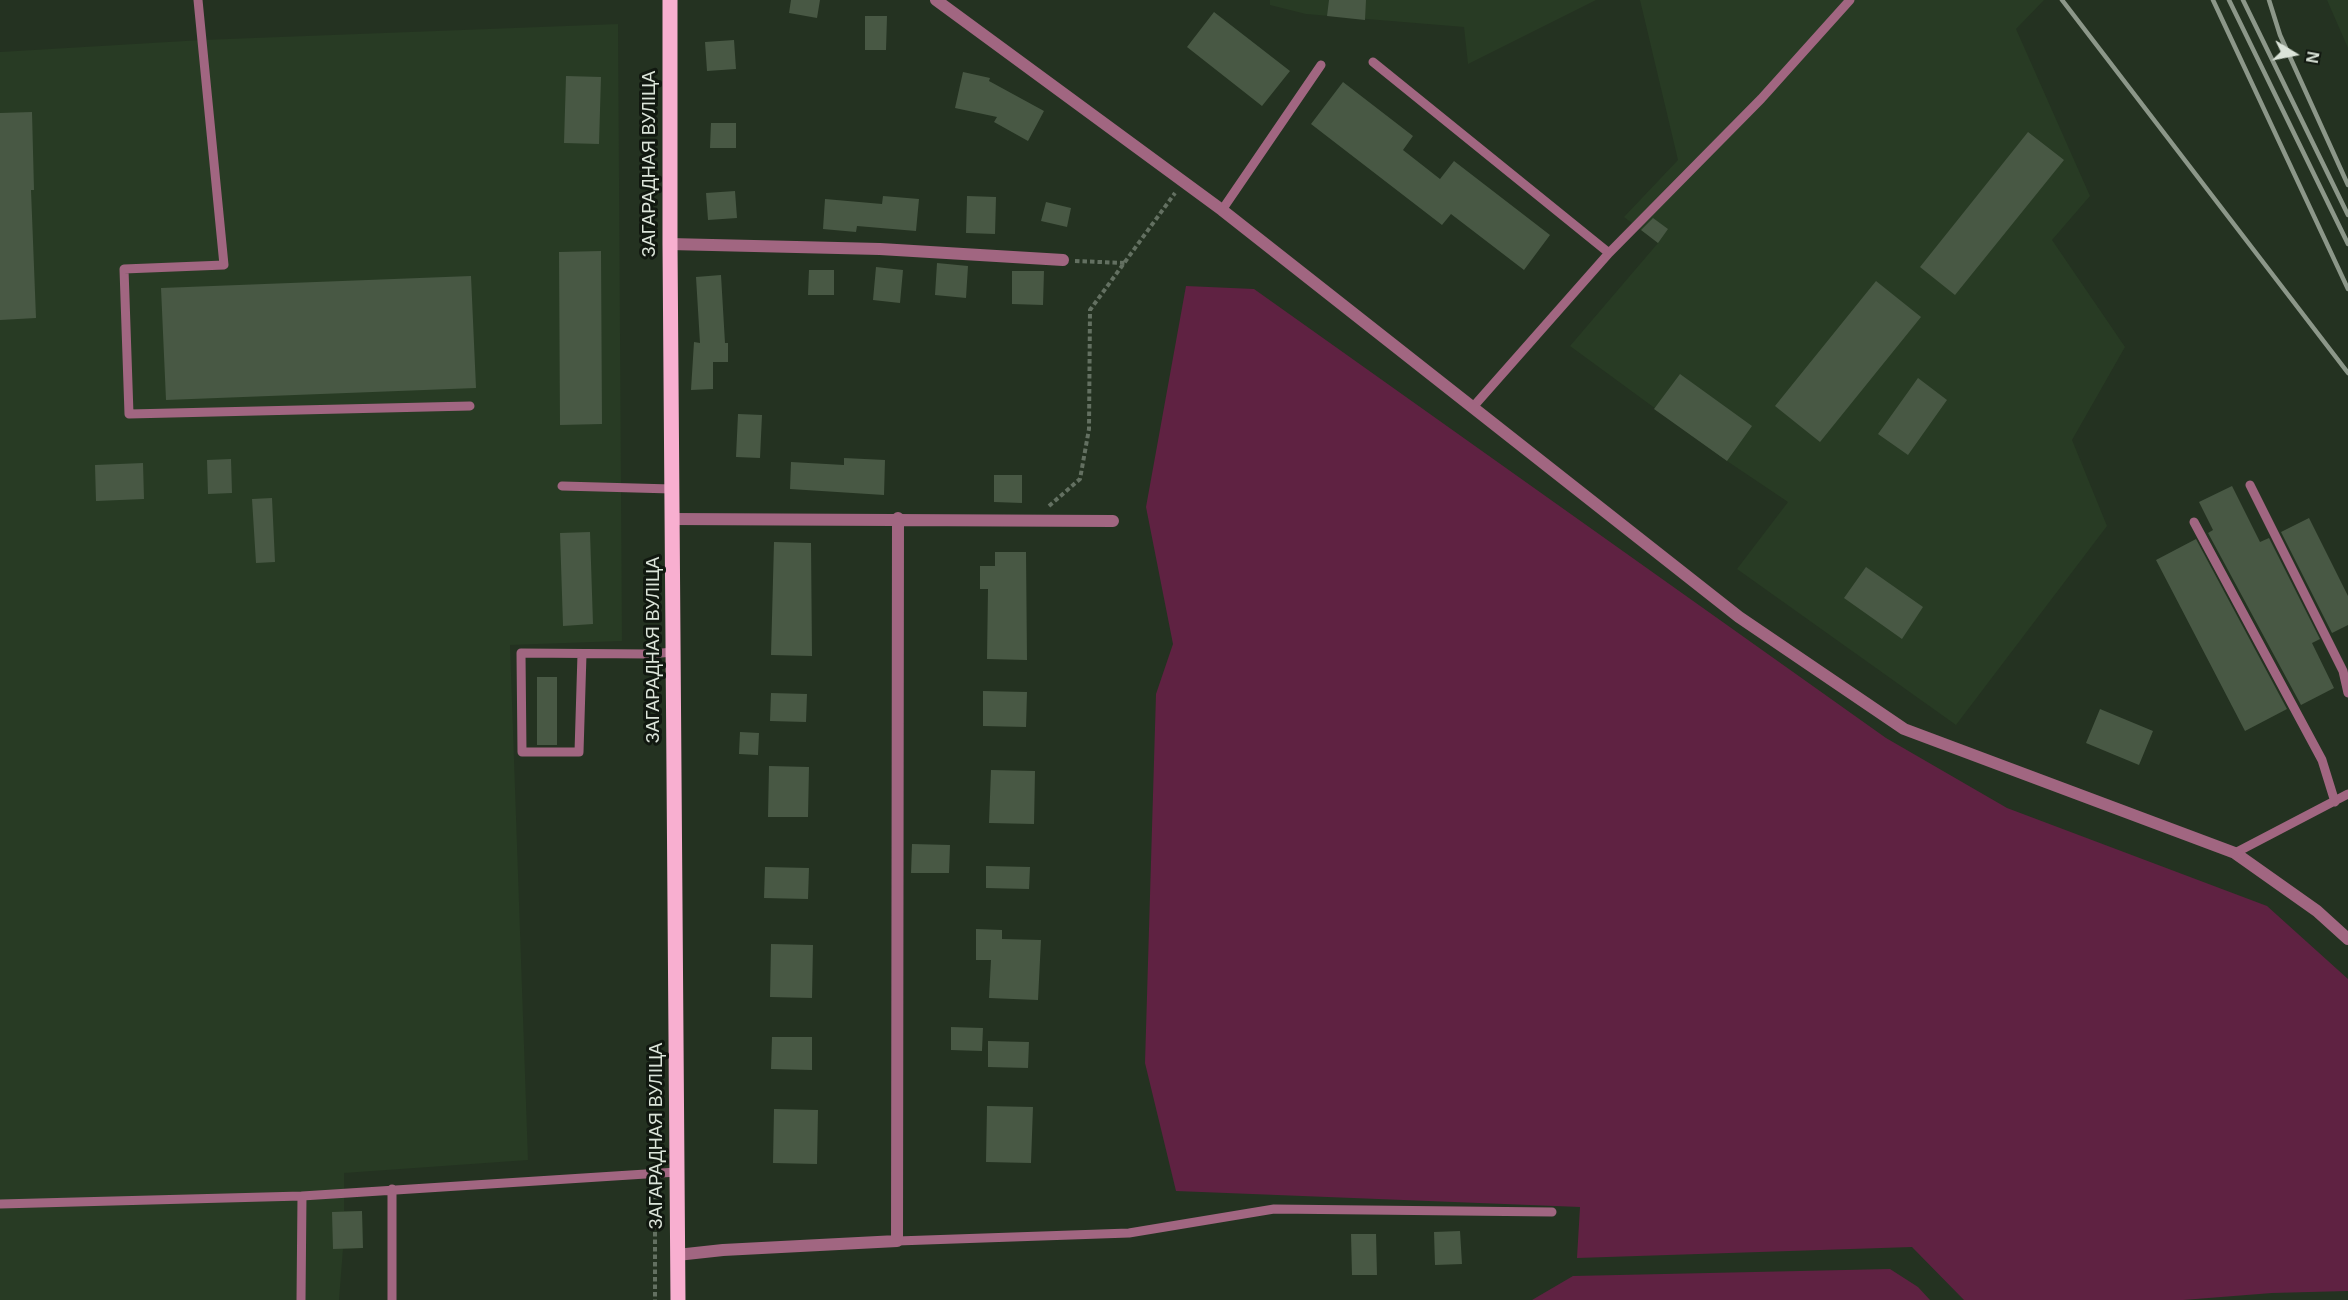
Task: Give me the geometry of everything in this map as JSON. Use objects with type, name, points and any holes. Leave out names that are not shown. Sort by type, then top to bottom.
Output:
[{"type":"main road","name":"ЗАГАРАДНАЯ ВУЛІЦА","points":[[670,0],[678,1300]]},
{"type":"street","points":[[936,0],[1053,84],[1182,183],[1222,210],[1739,616],[1904,729],[2235,853],[2317,911],[2348,939]]},
{"type":"street","points":[[670,244],[880,249],[1063,260]]},
{"type":"street","points":[[677,1255],[723,1250],[897,1241],[898,518]]},
{"type":"street","points":[[672,519],[898,518],[1113,521]]},
{"type":"lane","points":[[198,0],[224,265],[124,269],[129,414],[470,406]]},
{"type":"lane","points":[[1473,407],[1609,253],[1761,99],[1850,0]]},
{"type":"lane","points":[[1373,62],[1609,253]]},
{"type":"lane","points":[[1222,210],[1321,65]]},
{"type":"lane","points":[[2250,484],[2343,671],[2348,693]]},
{"type":"lane","points":[[562,486],[672,489]]},
{"type":"lane","points":[[2194,522],[2322,760],[2335,802]]},
{"type":"lane","points":[[582,654],[579,752],[522,752],[521,653],[674,652]]},
{"type":"lane","points":[[2235,853],[2348,794]]},
{"type":"lane","points":[[0,1204],[302,1196],[677,1172]]},
{"type":"lane","points":[[392,1189],[392,1300]]},
{"type":"lane","points":[[301,1300],[302,1196]]},
{"type":"lane","points":[[897,1241],[1129,1233],[1274,1209],[1552,1212]]},
{"type":"path","points":[[1032,520],[1080,479],[1089,429],[1090,310],[1182,183]]},
{"type":"path","points":[[1063,260],[1125,263]]},
{"type":"path","points":[[654,1174],[655,1300]]},
{"type":"shaded area","points":[[1270,0],[1596,0],[1468,64],[1464,27],[1306,14],[1270,5]]},
{"type":"shaded area","points":[[1640,0],[2044,0],[2016,29],[2090,196],[2052,240],[2125,347],[2072,440],[2107,526],[1956,725],[1737,569],[1788,502],[1727,461],[1570,346],[1658,243],[1624,217],[1678,160]]},
{"type":"shaded area","points":[[2327,0],[2348,0],[2348,48]]},
{"type":"shaded area","points":[[618,24],[622,641],[510,645],[528,1160],[344,1173],[344,1211],[362,1211],[363,1248],[343,1249],[339,1300],[0,1300],[0,52],[202,40]]},
{"type":"shaded area","points":[[1186,286],[1254,289],[1886,738],[2007,808],[2267,906],[2348,979],[2348,1291],[2272,1293],[2183,1300],[1964,1300],[1912,1247],[1577,1258],[1580,1207],[1176,1191],[1145,1063],[1156,694],[1173,644],[1146,507]]},
{"type":"shaded area","points":[[1890,1269],[1918,1287],[1930,1300],[1532,1300],[1573,1276]]},
{"type":"building","points":[[791,0],[820,0],[817,18],[789,13]]},
{"type":"building","points":[[1329,0],[1366,0],[1365,20],[1327,16]]},
{"type":"building","points":[[1214,12],[1290,71],[1262,106],[1187,47]]},
{"type":"building","points":[[865,16],[887,16],[886,50],[865,50]]},
{"type":"building","points":[[734,40],[736,69],[707,71],[705,42]]},
{"type":"building","points":[[963,72],[990,78],[989,81],[1044,111],[1028,141],[994,122],[997,117],[955,108]]},
{"type":"building","points":[[566,76],[601,77],[599,144],[564,143]]},
{"type":"building","points":[[1343,82],[1413,136],[1403,150],[1440,179],[1454,161],[1550,235],[1524,270],[1451,214],[1442,225],[1311,124]]},
{"type":"building","points":[[32,112],[34,190],[31,190],[36,318],[0,320],[0,113]]},
{"type":"building","points":[[711,123],[736,123],[736,148],[710,148]]},
{"type":"building","points":[[2028,132],[2064,160],[1955,295],[1920,267]]},
{"type":"building","points":[[735,191],[737,218],[708,220],[706,193]]},
{"type":"building","points":[[883,196],[919,199],[916,231],[857,226],[856,232],[823,229],[825,199],[882,204]]},
{"type":"building","points":[[967,196],[996,197],[995,234],[966,233]]},
{"type":"building","points":[[1046,202],[1071,208],[1067,227],[1041,221]]},
{"type":"building","points":[[1653,218],[1668,229],[1658,243],[1641,230]]},
{"type":"building","points":[[601,251],[602,424],[560,425],[559,252]]},
{"type":"building","points":[[937,263],[968,266],[966,298],[935,295]]},
{"type":"building","points":[[876,267],[903,270],[900,303],[873,300]]},
{"type":"building","points":[[809,270],[834,270],[834,295],[808,295]]},
{"type":"building","points":[[1012,271],[1044,271],[1043,305],[1012,304]]},
{"type":"building","points":[[721,275],[728,362],[713,362],[713,389],[691,390],[694,342],[700,343],[696,277]]},
{"type":"building","points":[[471,276],[476,388],[166,400],[161,288]]},
{"type":"building","points":[[1876,281],[1921,317],[1820,442],[1775,406]]},
{"type":"building","points":[[1680,374],[1752,426],[1727,461],[1654,409]]},
{"type":"building","points":[[1918,378],[1947,400],[1908,455],[1878,434]]},
{"type":"building","points":[[738,414],[762,415],[760,458],[736,457]]},
{"type":"building","points":[[844,458],[885,460],[884,495],[790,489],[791,462],[844,465]]},
{"type":"building","points":[[231,459],[232,493],[208,494],[207,460]]},
{"type":"building","points":[[143,463],[144,499],[96,501],[95,465]]},
{"type":"building","points":[[994,475],[1022,475],[1022,503],[994,502]]},
{"type":"building","points":[[2232,486],[2260,542],[2269,538],[2320,639],[2312,643],[2334,688],[2301,705],[2208,533],[2213,530],[2199,502]]},
{"type":"building","points":[[272,498],[275,562],[256,563],[252,499]]},
{"type":"building","points":[[2309,518],[2348,596],[2348,625],[2332,633],[2281,532]]},
{"type":"building","points":[[590,532],[593,624],[563,626],[560,533]]},
{"type":"building","points":[[2196,539],[2287,709],[2245,731],[2156,560]]},
{"type":"building","points":[[774,542],[811,543],[812,656],[771,655]]},
{"type":"building","points":[[995,552],[1026,552],[1027,660],[987,659],[988,589],[980,589],[980,566],[995,566]]},
{"type":"building","points":[[1866,567],[1923,607],[1902,639],[1844,598]]},
{"type":"building","points":[[537,677],[557,677],[557,745],[537,745]]},
{"type":"building","points":[[983,691],[1027,692],[1026,727],[983,726]]},
{"type":"building","points":[[771,693],[807,694],[806,722],[770,721]]},
{"type":"building","points":[[2100,709],[2153,731],[2139,765],[2086,743]]},
{"type":"building","points":[[740,732],[759,733],[758,755],[739,754]]},
{"type":"building","points":[[769,766],[809,767],[808,817],[768,817]]},
{"type":"building","points":[[991,770],[1035,771],[1034,824],[989,823]]},
{"type":"building","points":[[912,844],[950,845],[949,873],[911,873]]},
{"type":"building","points":[[986,866],[1030,867],[1029,889],[986,888]]},
{"type":"building","points":[[765,867],[809,868],[808,899],[764,898]]},
{"type":"building","points":[[976,929],[1002,930],[1002,939],[1041,940],[1038,1000],[989,998],[991,960],[976,960]]},
{"type":"building","points":[[771,944],[813,945],[812,998],[770,997]]},
{"type":"building","points":[[951,1027],[983,1028],[982,1051],[951,1050]]},
{"type":"building","points":[[772,1037],[812,1037],[812,1070],[771,1069]]},
{"type":"building","points":[[988,1041],[1029,1042],[1028,1068],[988,1067]]},
{"type":"building","points":[[987,1106],[1033,1107],[1031,1163],[986,1162]]},
{"type":"building","points":[[774,1109],[818,1110],[817,1164],[773,1163]]},
{"type":"building","points":[[362,1211],[363,1248],[333,1249],[332,1212]]},
{"type":"building","points":[[1460,1231],[1462,1264],[1435,1265],[1434,1232]]},
{"type":"building","points":[[1351,1234],[1376,1234],[1377,1275],[1352,1275]]},
{"type":"railway","points":[[2062,0],[2348,373]]},
{"type":"railway","points":[[2213,0],[2348,289]]},
{"type":"railway","points":[[2229,0],[2348,244]]},
{"type":"railway","points":[[2243,0],[2348,215]]},
{"type":"railway","points":[[2269,0],[2280,35],[2348,185]]}]
